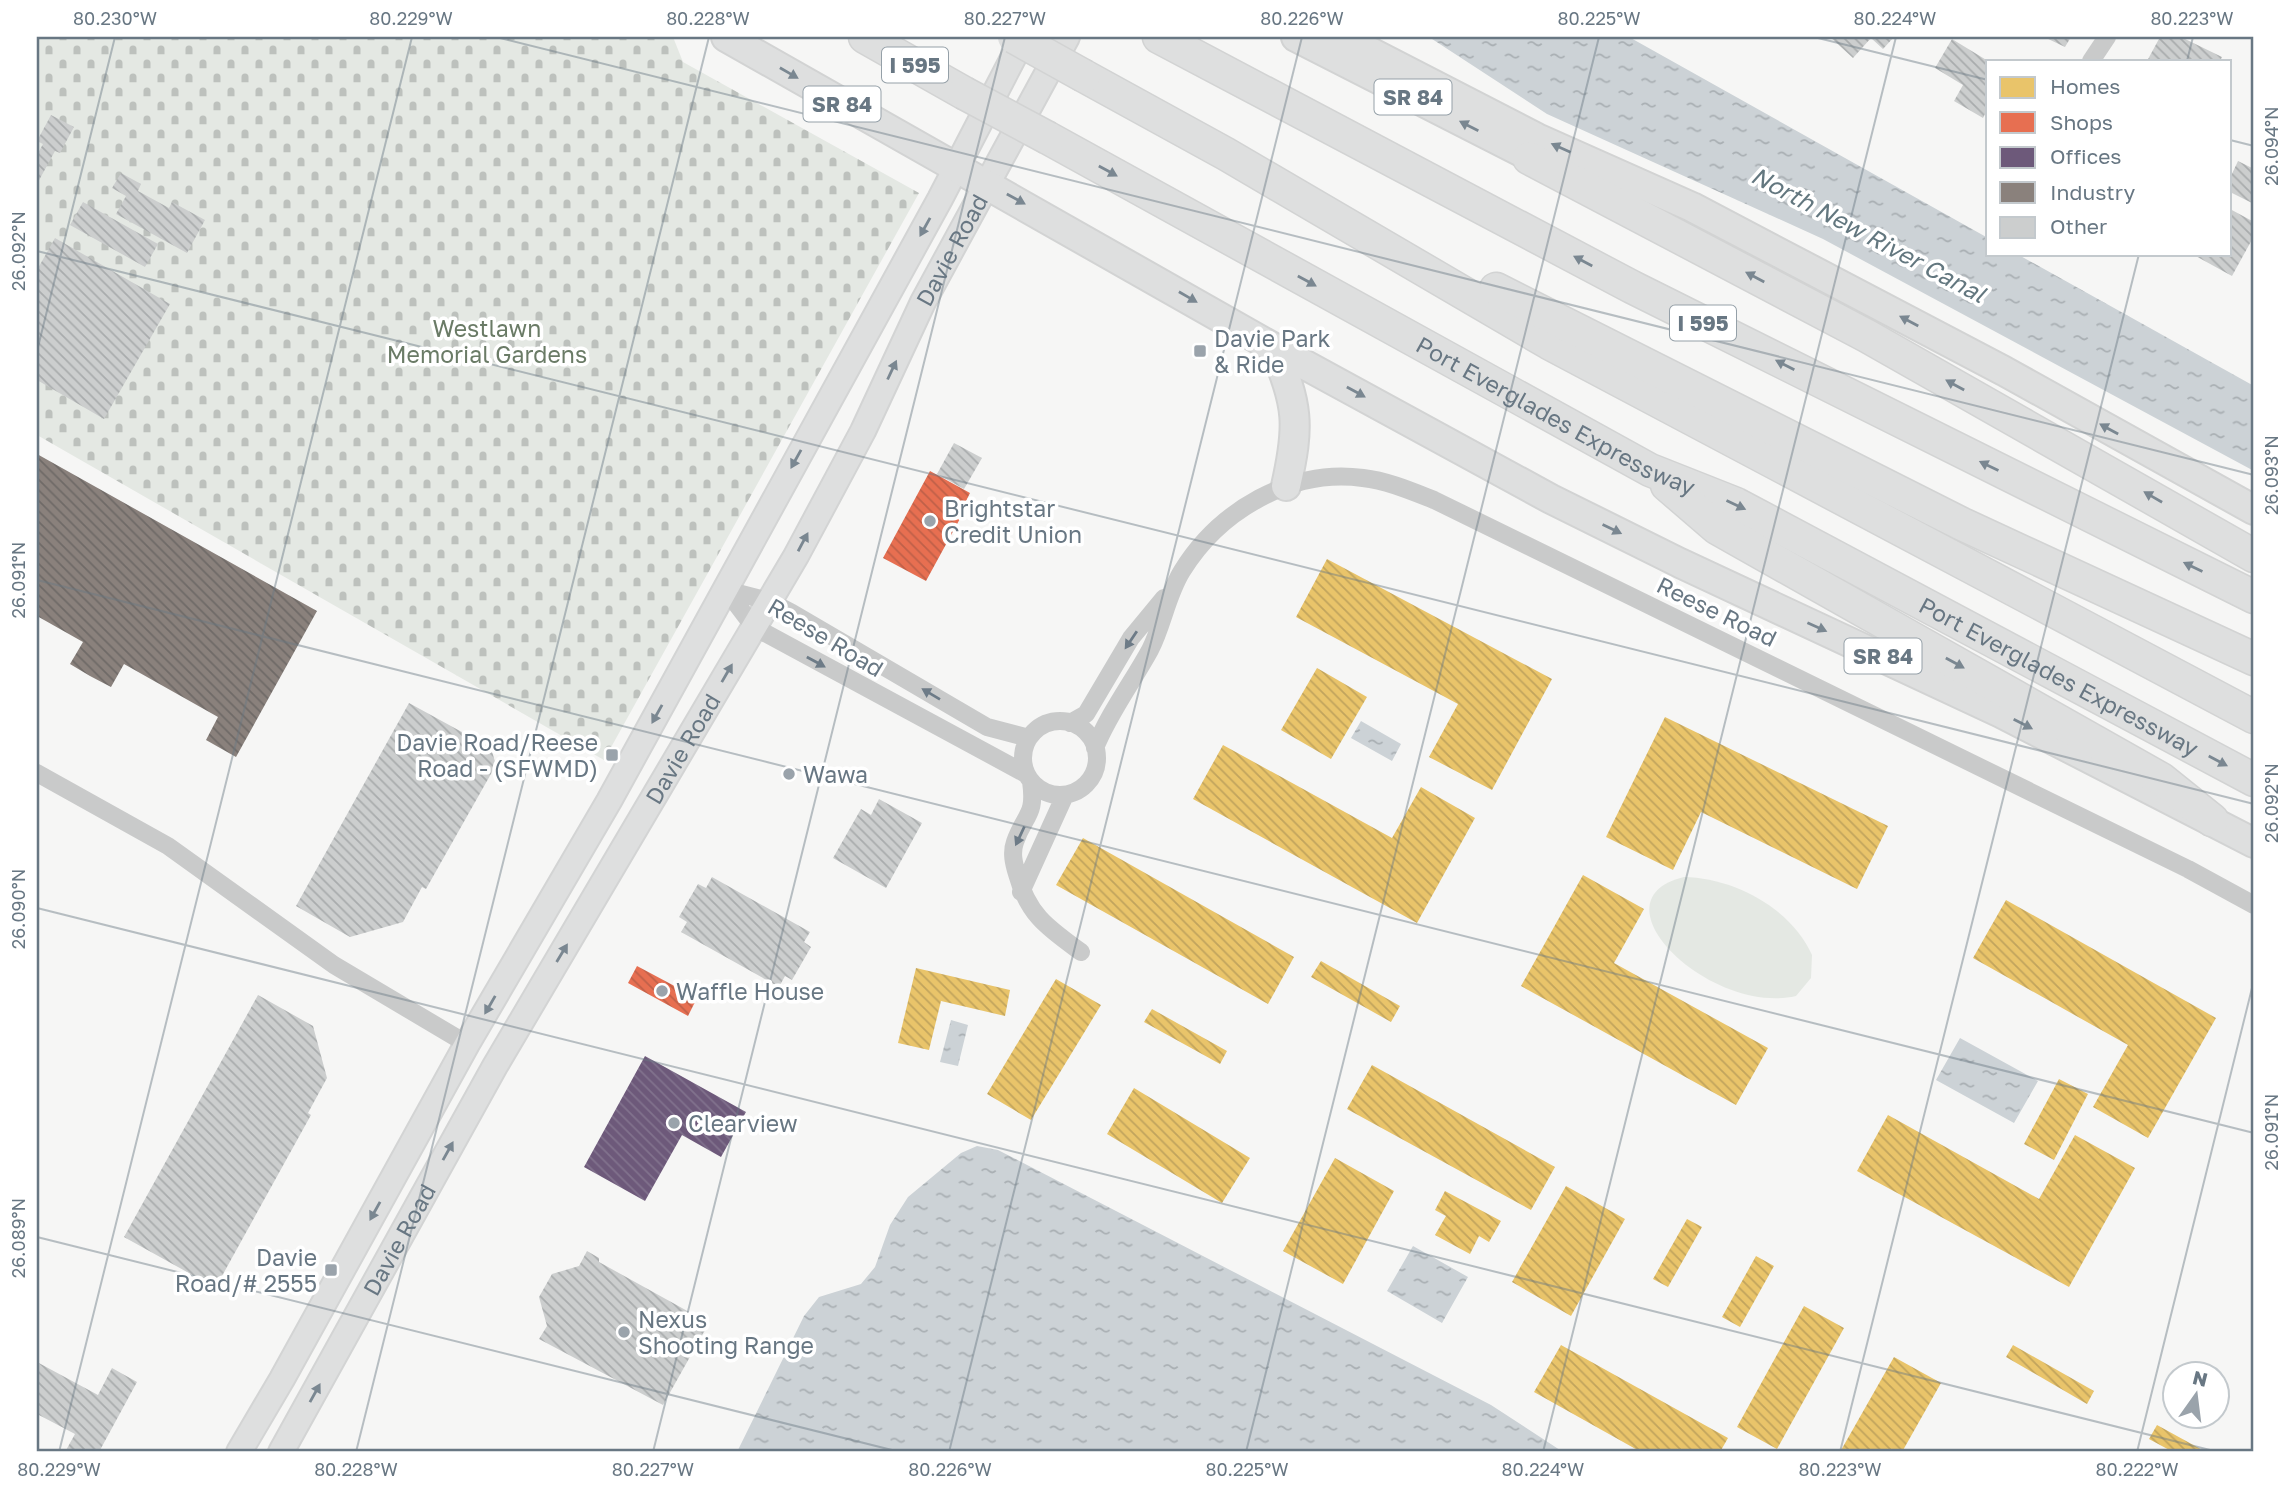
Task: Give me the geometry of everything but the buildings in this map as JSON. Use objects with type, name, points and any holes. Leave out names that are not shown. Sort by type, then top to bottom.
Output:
[{"type":"highway","name":"Port Everglades Expressway","points":[[865,37],[1650,470],[1736,504],[2254,780]]},
{"type":"highway","points":[[1014,37],[1226,154],[1549,343],[2249,715]]},
{"type":"highway","name":"I 595","points":[[1159,37],[1632,287],[2254,597]]},
{"type":"highway","points":[[1226,154],[1962,524],[2254,659]]},
{"type":"highway","points":[[1530,158],[1867,335],[2254,556]]},
{"type":"highway","points":[[1650,470],[1717,528],[2161,779],[2212,820]]},
{"type":"main road","name":"SR 84","points":[[726,37],[1274,348],[1551,499],[1691,569],[2001,713],[2151,793],[2212,820],[2254,843]]},
{"type":"main road","name":"Davie Road","points":[[239,1452],[282,1380],[467,1044],[609,801],[1024,37]]},
{"type":"main road","name":"Davie Road","points":[[281,1452],[495,1066],[769,601],[863,431],[923,302],[1067,37]]},
{"type":"main road","name":"SR 84","points":[[1296,37],[1530,158],[1819,276],[2004,371],[2254,510]]},
{"type":"main road","points":[[1341,37],[1524,132],[1692,207],[1819,276]]},
{"type":"main road","points":[[1274,348],[1292,392],[1296,419],[1294,452],[1286,486]]},
{"type":"street","points":[[2092,60],[2107,37]]},
{"type":"street","name":"Reese Road","points":[[1070,723],[1086,714],[1131,638],[1173,587],[1210,534],[1236,513],[1286,486],[1322,477],[1361,478],[1394,484],[1434,500],[2188,869],[2254,905]]},
{"type":"street","name":"Reese Road","points":[[1096,748],[1104,727],[1151,647],[1173,587]]},
{"type":"street","name":"Reese Road","points":[[726,590],[769,601],[848,644],[987,727],[1029,738]]},
{"type":"street","name":"Reese Road","points":[[726,590],[754,627],[1029,778]]},
{"type":"street","points":[[1029,778],[1046,792],[1065,795],[1075,792],[1091,779],[1097,759],[1096,748],[1086,732],[1070,723],[1047,724],[1029,738],[1023,755],[1034,805],[1015,842],[1013,859],[1021,892],[1032,913],[1081,952]]},
{"type":"street","points":[[37,773],[169,846],[334,965],[467,1044]]},
{"type":"street","points":[[1021,892],[1065,795]]},
{"type":"green space","name":"Westlawn Memorial Gardens","points":[[37,37],[673,37],[683,62],[919,193],[604,760],[37,435]]},
{"type":"green space","points":[[1684,877],[1722,883],[1741,890],[1759,899],[1790,923],[1803,938],[1812,955],[1811,978],[1796,996],[1763,998],[1729,989],[1698,973],[1672,953],[1655,930],[1649,908],[1658,890]]},
{"type":"water","name":"North New River Canal","points":[[1429,37],[1629,37],[1986,237],[1986,256],[2021,256],[2254,386],[2254,471],[1823,239],[1547,114]]},
{"type":"water","points":[[1361,721],[1401,744],[1392,761],[1351,738]]},
{"type":"water","points":[[951,1020],[968,1025],[958,1066],[940,1062]]},
{"type":"water","points":[[1960,1038],[2038,1081],[2014,1123],[1936,1080]]},
{"type":"water","points":[[977,1146],[998,1150],[1491,1405],[1563,1452],[737,1452],[804,1316],[819,1297],[861,1284],[875,1267],[890,1225],[908,1197],[961,1153]]},
{"type":"water","points":[[1413,1246],[1468,1277],[1442,1323],[1387,1291]]},
{"type":"place","name":"Davie Park & Ride","points":[[1200,351]]},
{"type":"place","name":"Brightstar Credit Union","points":[[930,521]]},
{"type":"place","name":"Davie Road/Reese Road - (SFWMD)","points":[[612,755]]},
{"type":"place","name":"Wawa","points":[[789,774]]},
{"type":"place","name":"Waffle House","points":[[662,991]]},
{"type":"place","name":"Clearview","points":[[674,1123]]},
{"type":"place","name":"Davie Road/# 2555","points":[[331,1270]]},
{"type":"place","name":"Nexus Shooting Range","points":[[624,1332]]}]
